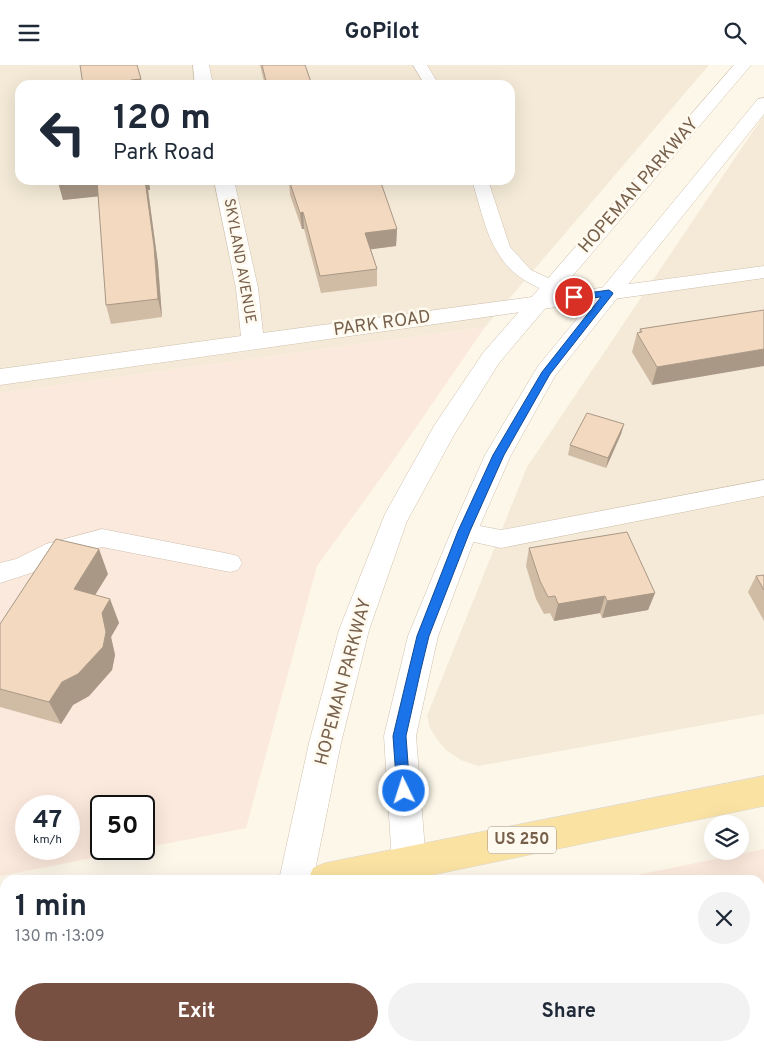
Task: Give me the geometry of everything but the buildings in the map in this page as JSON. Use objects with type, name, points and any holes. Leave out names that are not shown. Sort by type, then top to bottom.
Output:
[{"type":"main road","points":[[201,65],[203,80]]},
{"type":"main road","name":"HOPEMAN PARKWAY","points":[[297,875],[325,743],[354,630],[394,521],[443,431],[492,357],[743,65]]},
{"type":"main road","points":[[409,863],[400,736],[423,636],[464,531],[498,455],[546,372],[764,103]]},
{"type":"main road","name":"SKYLAND AVENUE","points":[[225,185],[247,288],[253,342]]},
{"type":"main road","name":"PARK ROAD","points":[[0,377],[253,342],[545,294],[609,293],[764,272]]},
{"type":"main road","name":"US 250","points":[[350,875],[764,791]]},
{"type":"lane","points":[[420,65],[429,80]]},
{"type":"lane","points":[[482,185],[502,248],[545,294]]},
{"type":"lane","points":[[464,531],[502,539],[764,488]]},
{"type":"lane","points":[[0,573],[54,551],[102,539],[230,563]]},
{"type":"shaded area","points":[[0,65],[709,65],[485,327],[0,393]]},
{"type":"shaded area","points":[[764,115],[764,714],[478,766],[461,760],[446,750],[437,739],[430,728],[427,716],[527,467]]},
{"type":"shaded area","points":[[485,327],[388,468],[317,566],[246,828],[155,846],[155,795],[90,795],[90,858],[0,875],[0,393]]},
{"type":"shaded area","points":[[764,849],[764,875],[637,875],[710,860],[749,860],[749,852]]},
{"type":"route","points":[[404,791],[400,736],[415,669],[423,636],[464,531],[498,455],[546,372],[609,293],[574,297]]}]
